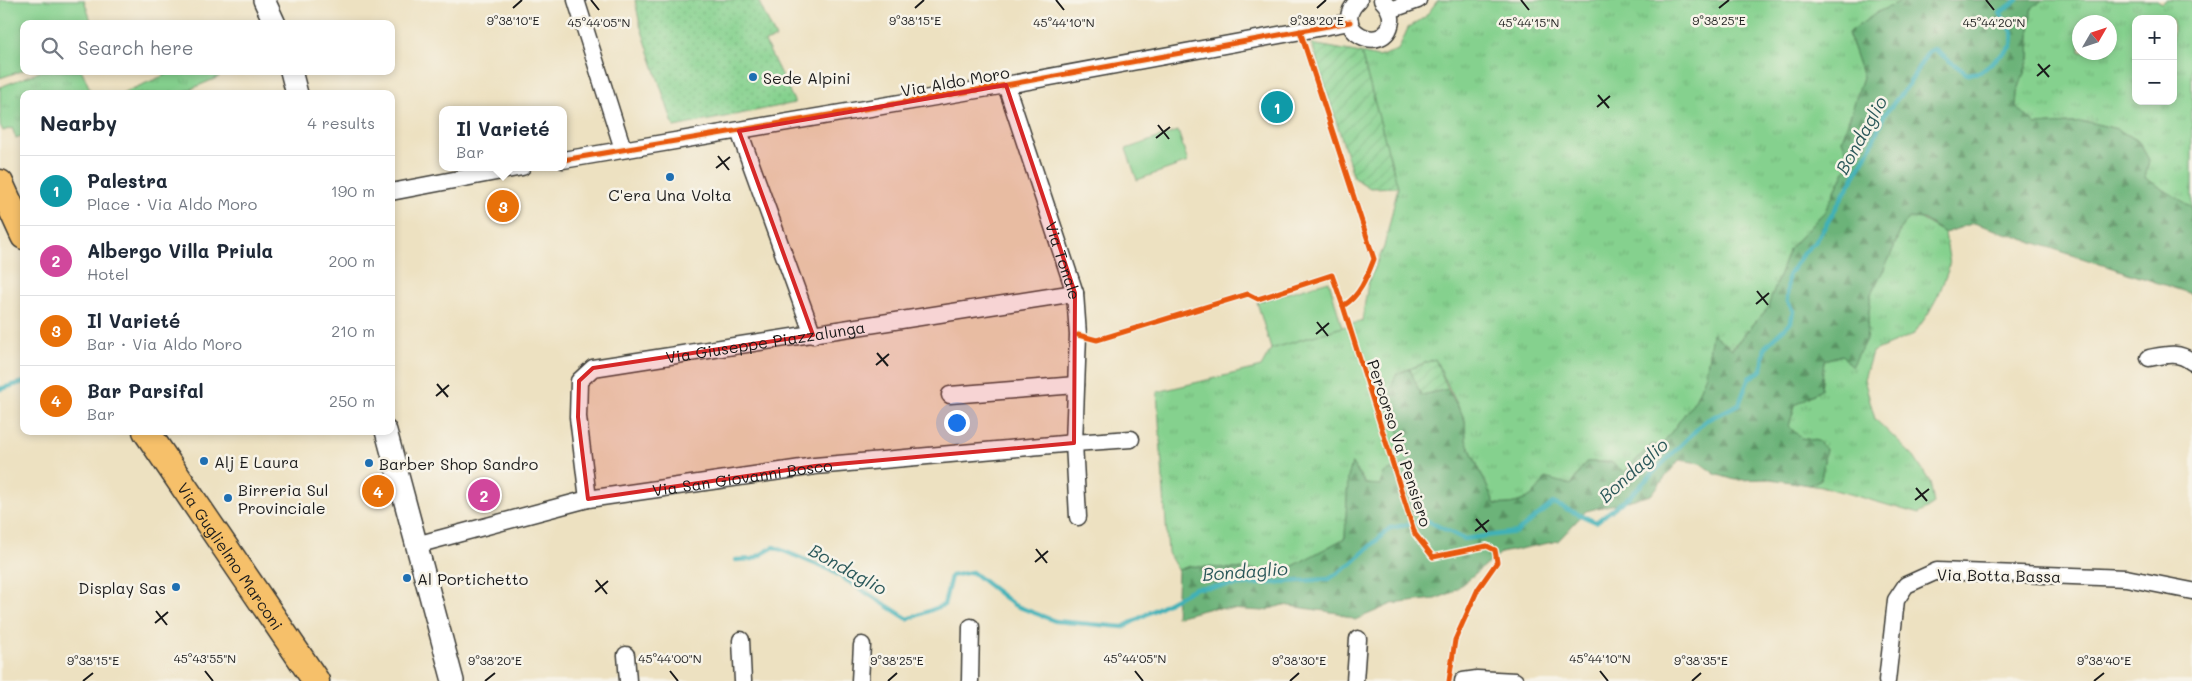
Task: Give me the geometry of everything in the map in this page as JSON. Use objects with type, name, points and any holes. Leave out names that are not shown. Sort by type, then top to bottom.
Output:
[{"type":"main road","points":[[0,183],[20,227]]},
{"type":"main road","name":"Via Guglielmo Marconi","points":[[149,435],[316,681]]},
{"type":"street","points":[[264,0],[273,20]]},
{"type":"street","points":[[576,0],[623,148]]},
{"type":"street","points":[[1359,0],[1351,10],[1350,22],[1357,34],[1370,39],[1377,38],[1388,30],[1392,16],[1386,5],[1418,0]]},
{"type":"street","name":"Via Aldo Moro","points":[[567,159],[623,148],[739,131],[1006,85],[1350,22]]},
{"type":"street","points":[[292,75],[296,90]]},
{"type":"street","name":"Via Tonale","points":[[1006,85],[1070,273],[1075,293],[1078,336],[1074,443]]},
{"type":"street","points":[[739,131],[813,335]]},
{"type":"street","points":[[395,191],[501,171]]},
{"type":"street","name":"Via Giuseppe Piazzalunga","points":[[588,499],[578,417],[579,381],[594,368],[1075,293]]},
{"type":"street","points":[[2149,358],[2176,354],[2183,355],[2192,362]]},
{"type":"street","points":[[950,395],[1076,384]]},
{"type":"street","points":[[387,435],[453,681]]},
{"type":"street","name":"Via San Giovanni Bosco","points":[[416,545],[588,499],[815,466],[1131,439]]},
{"type":"street","points":[[1074,443],[1078,517]]},
{"type":"street","name":"Via Botta Bassa","points":[[1887,681],[1896,600],[1906,585],[1937,571],[2126,578],[2192,591]]},
{"type":"street","points":[[970,681],[971,627]]},
{"type":"street","points":[[1356,681],[1358,639]]},
{"type":"street","points":[[741,640],[743,681]]},
{"type":"street","points":[[860,681],[862,645]]},
{"type":"street","points":[[626,655],[628,681]]},
{"type":"street","points":[[1463,681],[1477,679],[1515,681]]},
{"type":"highlighted area","points":[[1006,85],[1075,293],[1074,443],[815,466],[588,499],[578,417],[579,381],[593,368],[813,335],[739,131]]},
{"type":"green space","points":[[0,0],[84,0],[91,20],[20,20],[20,71],[0,78]]},
{"type":"green space","points":[[635,0],[758,0],[776,38],[765,42],[795,103],[674,127],[640,25]]},
{"type":"green space","points":[[1438,0],[1903,0],[1878,12],[1848,33],[1863,77],[1842,140],[1851,159],[1825,211],[1789,249],[1767,309],[1731,349],[1712,333],[1706,375],[1695,400],[1661,446],[1652,444],[1624,472],[1611,462],[1586,462],[1571,485],[1546,479],[1536,492],[1524,500],[1510,504],[1495,504],[1466,440],[1465,420],[1435,359],[1396,374],[1392,413],[1405,443],[1407,456],[1404,462],[1385,473],[1380,485],[1366,484],[1352,464],[1348,477],[1345,538],[1282,572],[1191,566],[1178,570],[1168,553],[1157,392],[1261,367],[1271,349],[1362,321],[1368,283],[1384,247],[1398,187],[1361,53],[1378,57],[1398,50],[1408,28],[1425,17]]},
{"type":"green space","points":[[1903,0],[2042,0],[2031,10],[2029,59],[2017,93],[2016,106],[2036,125],[2088,122],[2117,129],[2139,142],[2149,160],[2145,178],[2192,207],[2192,294],[1974,223],[1945,233],[1923,219],[1909,218],[1903,224],[1890,257],[1871,294],[1866,339],[1852,367],[1842,355],[1824,360],[1821,390],[1795,405],[1789,426],[1801,438],[1818,441],[1826,449],[1821,479],[1809,485],[1771,479],[1735,480],[1715,474],[1700,463],[1679,460],[1651,495],[1586,511],[1558,541],[1501,553],[1451,593],[1435,599],[1392,604],[1355,620],[1338,613],[1283,605],[1263,611],[1211,608],[1176,617],[1178,570],[1190,566],[1282,572],[1345,538],[1348,477],[1352,463],[1365,484],[1380,485],[1384,473],[1397,467],[1404,461],[1407,455],[1407,449],[1391,410],[1390,400],[1396,374],[1410,369],[1421,395],[1448,389],[1465,420],[1466,440],[1495,504],[1511,504],[1524,500],[1536,491],[1545,478],[1571,485],[1586,462],[1611,462],[1624,472],[1653,444],[1661,446],[1695,400],[1706,375],[1712,333],[1732,349],[1767,309],[1789,249],[1825,211],[1851,159],[1842,141],[1863,77],[1848,33],[1878,12]]},
{"type":"green space","points":[[2042,0],[2157,0],[2162,3],[2166,0],[2192,0],[2192,207],[2145,178],[2149,160],[2139,142],[2117,129],[2088,122],[2035,125],[2016,106],[2017,93],[2029,59],[2031,9]]},
{"type":"green space","points":[[1312,44],[1361,53],[1398,187],[1370,188],[1354,178]]},
{"type":"green space","points":[[32,75],[84,75],[90,90],[20,90],[20,136],[16,138],[12,128],[3,131],[0,125],[0,87]]},
{"type":"green space","points":[[165,75],[218,75],[219,77],[188,90],[130,90]]},
{"type":"green space","points":[[1178,131],[1188,162],[1137,180],[1126,149]]},
{"type":"green space","points":[[1917,217],[1945,233],[1950,265],[1939,294],[1914,334],[1872,352],[1864,379],[1875,419],[1914,457],[1930,482],[1934,504],[1919,514],[1828,488],[1809,485],[1821,479],[1826,449],[1818,441],[1801,438],[1789,426],[1795,405],[1821,390],[1824,360],[1842,355],[1852,366],[1866,339],[1871,294],[1890,257],[1903,224],[1909,218]]},
{"type":"green space","points":[[1329,281],[1342,327],[1271,349],[1257,302]]},
{"type":"green space","points":[[1435,359],[1448,389],[1421,395],[1410,369]]},
{"type":"waterway","name":"Bondaglio","points":[[736,560],[753,559],[774,547],[832,571],[908,619],[944,605],[951,576],[972,572],[1014,605],[1055,621],[1123,627],[1195,588],[1329,579],[1351,564],[1390,528],[1428,521],[1464,539],[1517,532],[1553,503],[1596,522],[1631,495],[1705,421],[1739,404],[1749,378],[1762,370],[1765,347],[1791,322],[1793,311],[1787,300],[1788,276],[1804,252],[1817,240],[1868,153],[1884,115],[1909,84],[1928,52],[1934,49],[1967,74],[1980,72],[2012,46],[2013,33],[2000,13],[2017,0]]},
{"type":"waterway","points":[[0,389],[20,383]]},
{"type":"cycle path","points":[[567,159],[1006,85],[1350,22]]},
{"type":"cycle path","name":"Percorso Va' Pensiero","points":[[1300,31],[1374,259],[1366,279],[1354,297],[1343,306],[1415,534],[1433,557],[1487,546],[1495,550],[1497,562],[1478,589],[1455,640],[1449,681]]},
{"type":"cycle path","points":[[1078,335],[1097,340],[1248,294],[1258,299],[1332,275],[1343,306]]},
{"type":"place","name":"Sede Alpini","points":[[753,77]]},
{"type":"place","name":"Palestra","points":[[1277,107]]},
{"type":"place","name":"C'era Una Volta","points":[[670,177]]},
{"type":"place","name":"Il Varieté","points":[[503,206]]},
{"type":"place","name":"Alj E Laura","points":[[204,461]]},
{"type":"place","name":"Barber Shop Sandro","points":[[369,463]]},
{"type":"place","name":"Bar Parsifal","points":[[378,491]]},
{"type":"place","name":"Albergo Villa Priula","points":[[484,495]]},
{"type":"place","name":"Birreria Sul Provinciale","points":[[228,498]]},
{"type":"place","name":"Al Portichetto","points":[[407,578]]},
{"type":"place","name":"Display Sas","points":[[176,587]]}]
